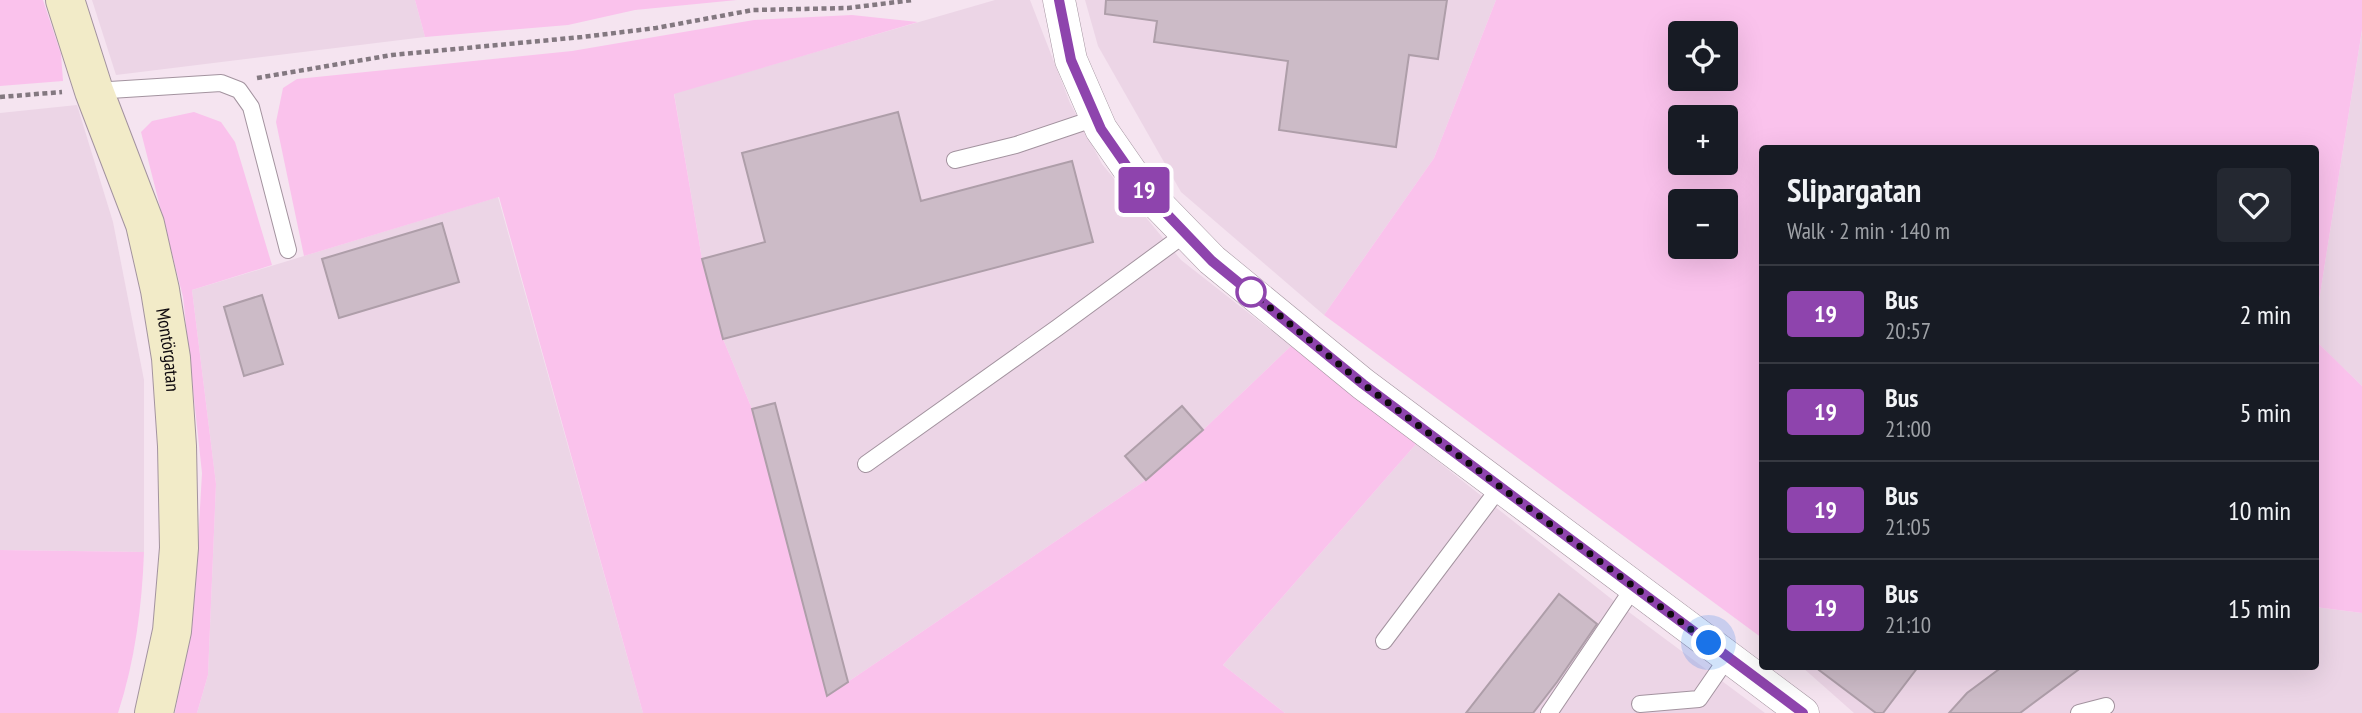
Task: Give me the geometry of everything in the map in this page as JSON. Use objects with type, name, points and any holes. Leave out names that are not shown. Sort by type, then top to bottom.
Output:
[{"type":"street","name":"Montörgatan","points":[[65,0],[94,91],[145,224],[160,290],[171,358],[177,446],[178,559],[172,631],[154,713]]},
{"type":"street","points":[[1059,0],[1071,60],[1101,129],[1142,188],[1212,261],[1327,354],[1500,487],[1728,657],[1788,709]]},
{"type":"lane","points":[[94,91],[221,83],[239,90],[251,107],[288,250]]},
{"type":"lane","points":[[955,160],[1016,145],[1096,118]]},
{"type":"lane","points":[[866,464],[1185,234]]},
{"type":"lane","points":[[1384,641],[1500,487]]},
{"type":"lane","points":[[1549,713],[1634,587]]},
{"type":"lane","points":[[1640,704],[1699,699],[1728,657]]},
{"type":"lane","points":[[2079,713],[2106,706]]},
{"type":"path","points":[[221,83],[392,55],[582,37],[753,10],[848,8],[913,0]]},
{"type":"path","points":[[0,97],[94,91]]},
{"type":"shaded area","points":[[0,0],[43,0],[61,54],[63,81],[0,86]]},
{"type":"shaded area","points":[[92,0],[415,0],[425,37],[116,75]]},
{"type":"shaded area","points":[[415,0],[737,0],[635,10],[568,25],[425,37]]},
{"type":"shaded area","points":[[995,0],[1030,0],[1070,103],[1102,164],[1181,260],[1291,346],[1146,480],[827,696],[752,409],[723,339],[702,259],[674,93]]},
{"type":"shaded area","points":[[1085,0],[1496,0],[1434,158],[1324,315],[1181,192],[1098,46]]},
{"type":"shaded area","points":[[1496,0],[2362,0],[2362,30],[2319,301],[2319,145],[1759,145],[1759,636],[1324,315],[1434,158]]},
{"type":"shaded area","points":[[852,15],[918,22],[674,94],[702,259],[723,339],[752,409],[827,696],[1146,480],[1291,346],[1416,444],[1223,665],[1285,713],[643,713],[499,197],[304,256],[276,122],[283,88],[297,79],[572,51],[754,20]]},
{"type":"shaded area","points":[[2362,30],[2362,386],[2319,344],[2319,301]]},
{"type":"shaded area","points":[[77,105],[113,222],[144,380],[144,552],[0,550],[0,113]]},
{"type":"shaded area","points":[[194,112],[221,122],[235,142],[272,265],[192,290],[216,484],[208,675],[197,713],[175,713],[195,595],[202,473],[183,297],[141,132],[152,121]]},
{"type":"shaded area","points":[[498,197],[643,713],[197,713],[208,675],[216,484],[192,290]]},
{"type":"shaded area","points":[[2319,344],[2362,386],[2362,613],[2319,608]]},
{"type":"shaded area","points":[[1416,444],[1614,601],[1765,713],[1285,713],[1223,665]]},
{"type":"shaded area","points":[[0,550],[144,552],[137,633],[118,713],[0,713]]},
{"type":"shaded area","points":[[2319,608],[2362,613],[2362,713],[1854,713],[1805,670],[2319,670]]},
{"type":"building","points":[[1106,0],[1447,0],[1438,59],[1409,55],[1396,147],[1279,130],[1288,61],[1154,42],[1157,21],[1105,14]]},
{"type":"building","points":[[898,112],[921,201],[1072,161],[1093,242],[723,339],[702,259],[765,242],[742,153]]},
{"type":"building","points":[[442,223],[459,282],[339,318],[322,259]]},
{"type":"building","points":[[262,295],[283,364],[244,376],[224,307]]},
{"type":"building","points":[[775,403],[848,682],[827,696],[752,409]]},
{"type":"building","points":[[1182,406],[1203,430],[1146,480],[1125,456]]},
{"type":"building","points":[[1559,594],[1597,624],[1533,713],[1466,713]]},
{"type":"building","points":[[1819,670],[1916,670],[1883,713],[1876,713]]},
{"type":"building","points":[[1998,670],[2078,670],[2020,713],[1949,713],[1967,693]]},
{"type":"bus line","name":"19","points":[[1059,0],[1071,60],[1101,129],[1142,188],[1212,261],[1363,384],[1803,713]]},
{"type":"route","points":[[1251,292],[1363,384],[1709,643]]}]
